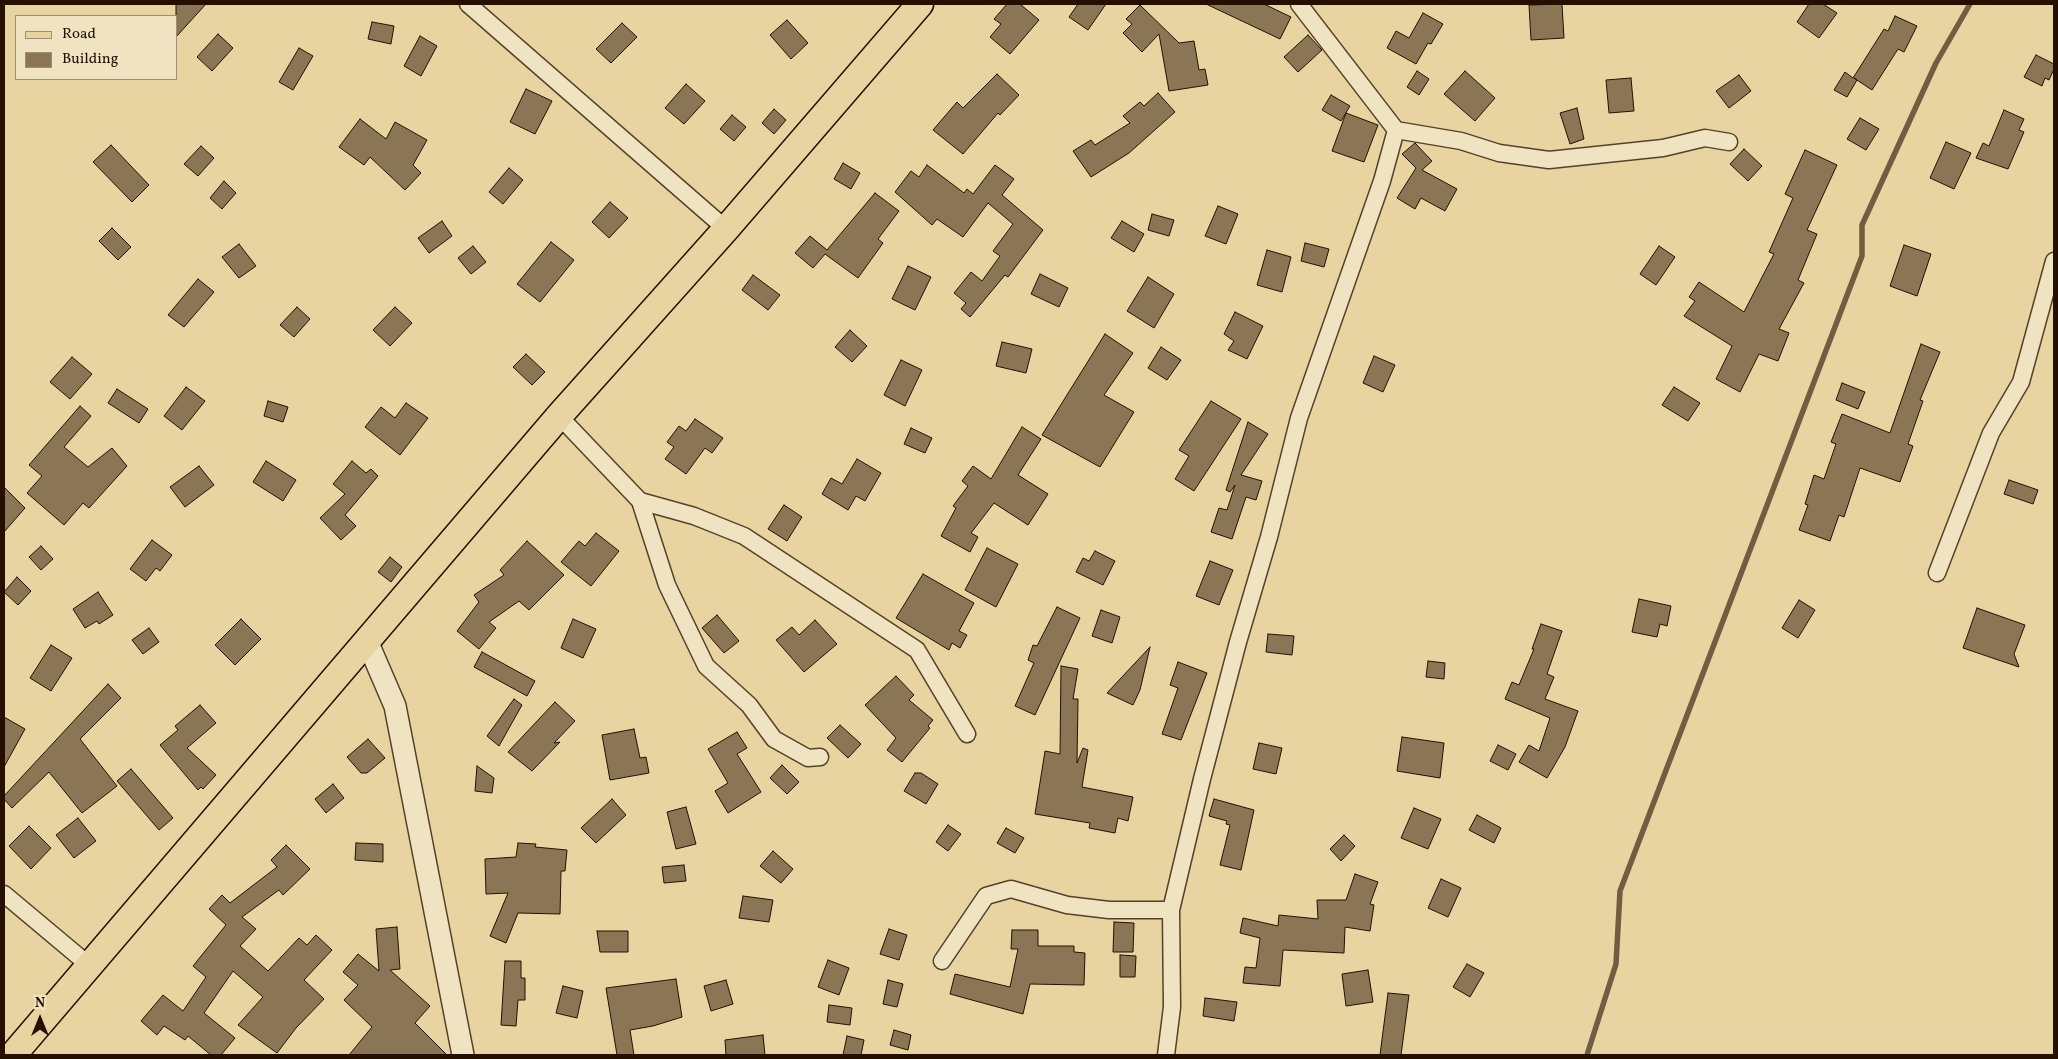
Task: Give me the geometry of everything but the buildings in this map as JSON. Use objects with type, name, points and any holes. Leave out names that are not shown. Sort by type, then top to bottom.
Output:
[{"type":"main road","points":[[13,1055],[559,416],[726,229],[920,4]]},
{"type":"street","points":[[468,4],[726,229]]},
{"type":"street","points":[[1299,4],[1396,130],[1461,142],[1499,153],[1549,160],[1664,148],[1706,138],[1729,142]]},
{"type":"street","points":[[1166,1055],[1172,1007],[1171,910],[1238,642],[1269,537],[1299,418],[1382,181],[1396,130]]},
{"type":"street","points":[[1936,573],[1991,434],[2021,382],[2054,261]]},
{"type":"street","points":[[559,416],[640,501],[667,585],[706,666],[749,705],[774,740],[808,758],[820,757]]},
{"type":"street","points":[[640,501],[694,516],[744,536],[917,650],[967,734]]},
{"type":"street","points":[[367,642],[395,706],[463,1055]]},
{"type":"street","points":[[942,961],[986,896],[1011,889],[1067,905],[1109,910],[1171,910]]},
{"type":"street","points":[[4,894],[90,966]]},
{"type":"waterway","points":[[1587,1055],[1616,964],[1620,891],[1862,256],[1862,225],[1936,63],[1970,4]]}]
